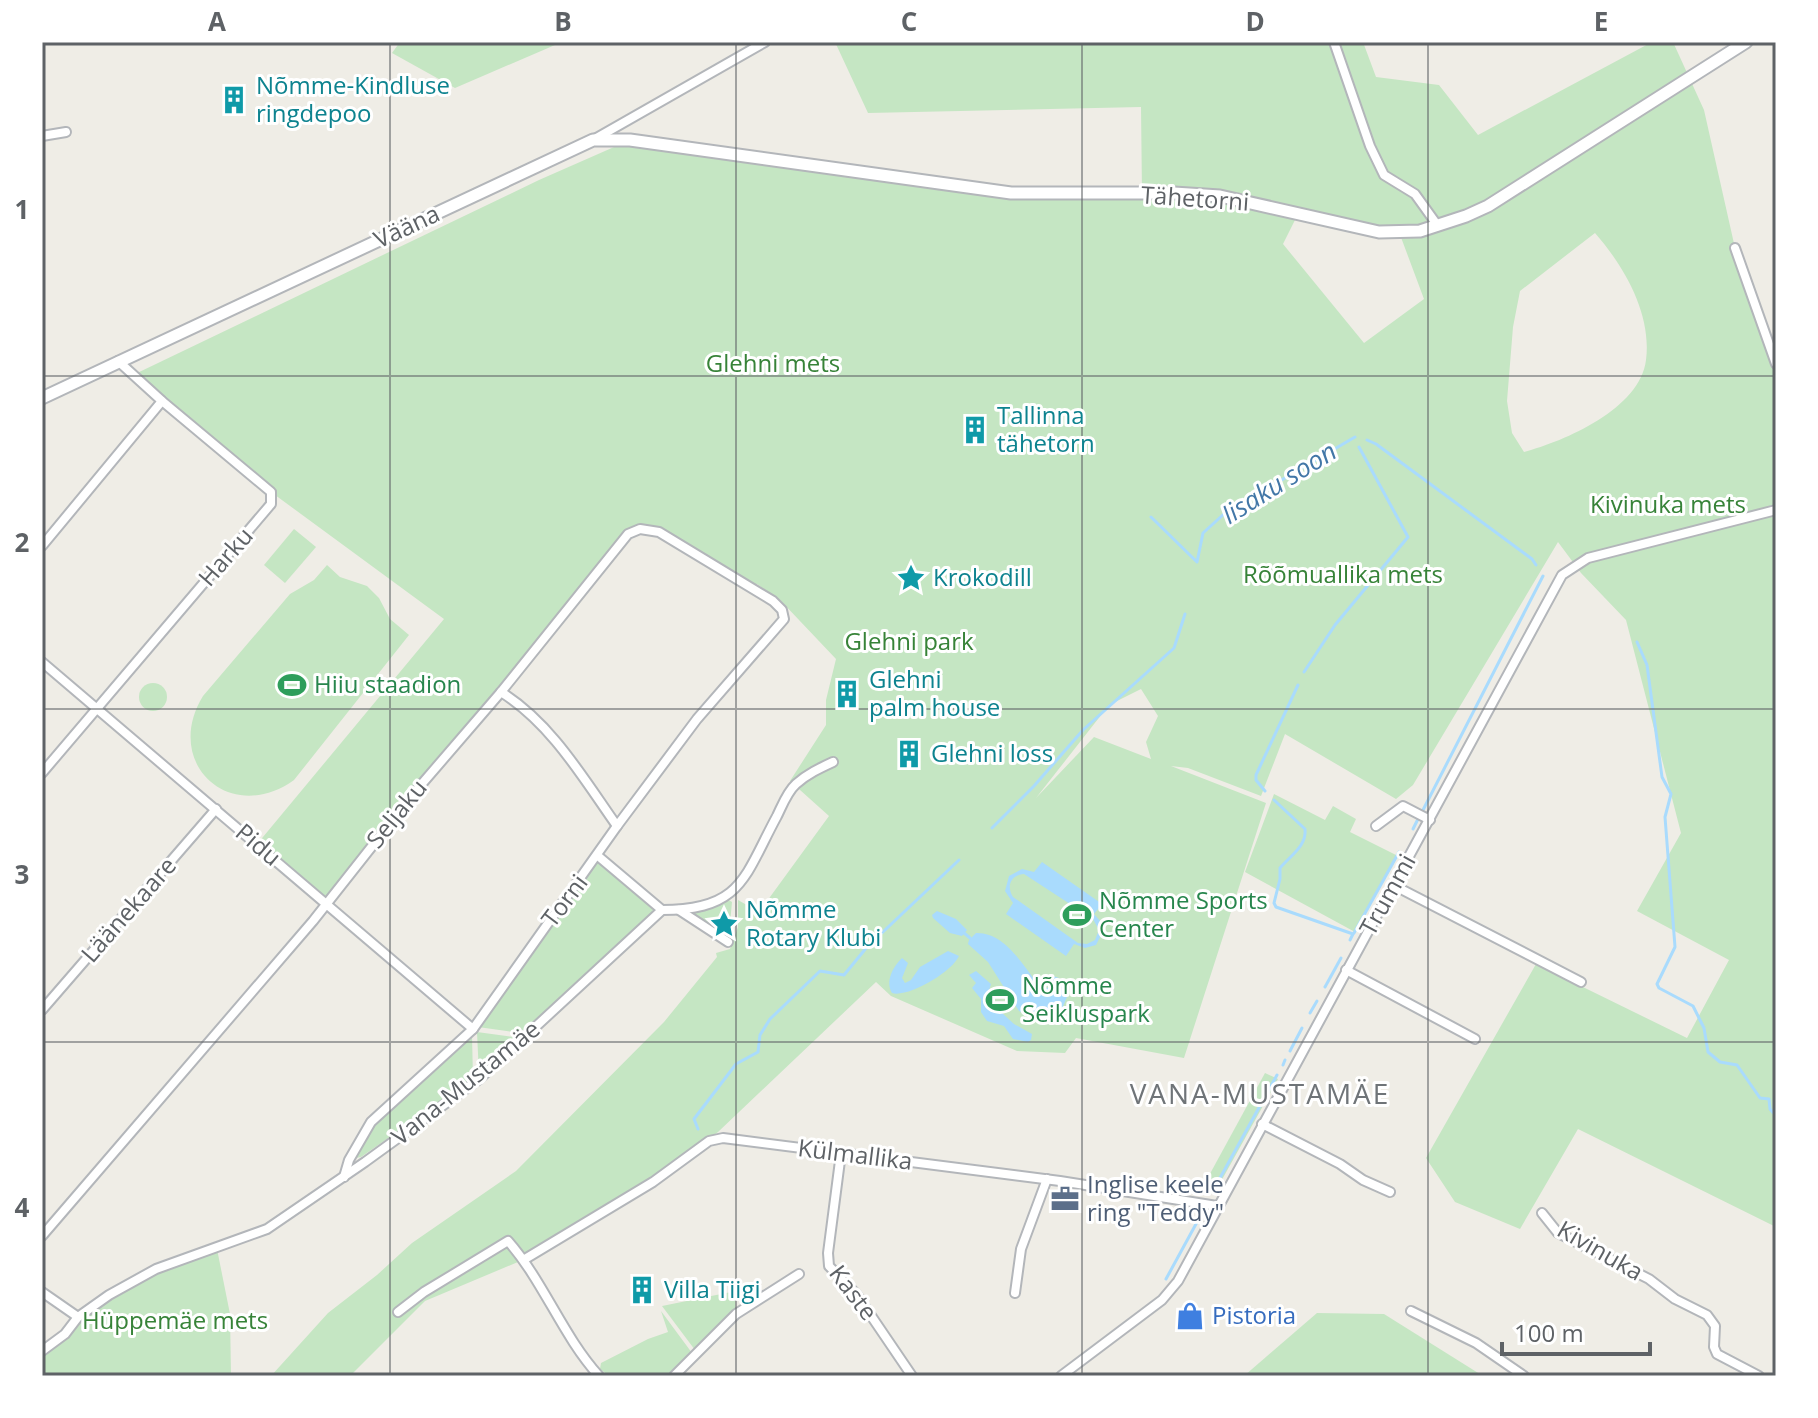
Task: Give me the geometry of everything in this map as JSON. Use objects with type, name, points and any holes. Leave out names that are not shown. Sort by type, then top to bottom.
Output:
[{"type":"street","name":"Vääna","points":[[42,398],[593,140],[765,42]]},
{"type":"street","points":[[1334,42],[1370,146],[1384,175],[1415,194],[1438,226]]},
{"type":"street","name":"Tähetorni","points":[[593,140],[630,140],[1011,193],[1220,196],[1379,232],[1420,231],[1488,206],[1746,42]]},
{"type":"street","points":[[42,136],[66,132]]},
{"type":"street","points":[[1735,248],[1776,364]]},
{"type":"street","name":"Harku","points":[[42,773],[271,504],[271,492],[118,361]]},
{"type":"street","points":[[42,546],[162,401]]},
{"type":"street","name":"Trummi","points":[[1061,1376],[1162,1300],[1178,1281],[1557,582],[1569,568],[1588,558],[1776,510]]},
{"type":"street","name":"Seljaku","points":[[42,1236],[300,935],[628,534],[640,529],[659,532],[752,587],[782,610],[784,619]]},
{"type":"street","name":"Torni","points":[[344,1177],[349,1160],[371,1122],[473,1029],[697,719],[784,619]]},
{"type":"street","name":"Pidu","points":[[42,662],[473,1029]]},
{"type":"street","points":[[501,692],[520,704],[557,741],[617,826]]},
{"type":"street","points":[[598,856],[662,910],[701,907],[734,892],[746,876],[793,786],[811,772],[833,762]]},
{"type":"street","points":[[1376,826],[1403,806],[1430,820]]},
{"type":"street","name":"Läänekaare","points":[[42,1010],[216,809]]},
{"type":"street","points":[[1393,885],[1581,982]]},
{"type":"street","name":"Vana-Mustamäe","points":[[42,1351],[65,1334],[78,1317],[109,1295],[156,1269],[273,1226],[344,1177],[478,1080],[662,910]]},
{"type":"street","points":[[679,910],[728,942]]},
{"type":"street","points":[[1346,970],[1475,1039]]},
{"type":"street","points":[[1262,1124],[1390,1192]]},
{"type":"street","name":"Külmallika","points":[[525,1259],[653,1182],[709,1141],[723,1138],[1047,1179],[1217,1206]]},
{"type":"street","name":"Kaste","points":[[841,1153],[829,1266],[857,1295],[912,1376]]},
{"type":"street","points":[[1015,1293],[1021,1249],[1047,1179]]},
{"type":"street","name":"Kivinuka","points":[[1542,1213],[1558,1233],[1649,1279],[1675,1299],[1707,1315],[1715,1326],[1714,1347],[1717,1354],[1759,1376]]},
{"type":"street","points":[[398,1312],[424,1292],[508,1241],[525,1259],[550,1306],[599,1376]]},
{"type":"street","points":[[674,1376],[736,1314],[799,1274]]},
{"type":"street","points":[[42,1292],[78,1317]]},
{"type":"street","points":[[1411,1311],[1476,1343],[1524,1376]]},
{"type":"green space","points":[[400,42],[562,42],[455,88],[392,53]]},
{"type":"green space","points":[[835,42],[1363,42],[1376,77],[1439,85],[1478,135],[1652,42],[1673,42],[1704,110],[1735,248],[1776,364],[1776,1227],[1578,1129],[1520,1229],[1455,1202],[1426,1158],[1536,964],[1687,1038],[1729,960],[1637,911],[1681,833],[1626,620],[1581,573],[1558,542],[1413,785],[1396,799],[1285,734],[1261,796],[1188,768],[1171,766],[1266,803],[1184,1058],[1076,1038],[1065,1053],[1017,1051],[891,996],[876,982],[718,1132],[653,1182],[525,1259],[425,1301],[350,1376],[271,1376],[328,1313],[412,1243],[516,1171],[664,1022],[717,957],[716,953],[730,949],[738,927],[738,900],[759,912],[829,816],[790,781],[826,725],[826,700],[836,659],[781,601],[757,584],[752,587],[659,532],[640,529],[628,534],[324,903],[258,843],[444,619],[271,492],[133,375],[539,180],[630,140],[1011,193],[1142,194],[1141,107],[868,113]],"holes":[[[1298,214],[1399,232],[1424,299],[1364,343],[1283,244]],[[1595,233],[1616,260],[1634,292],[1645,325],[1647,343],[1641,378],[1616,408],[1579,431],[1524,452],[1512,433],[1507,401],[1513,327],[1520,291]],[[1141,689],[1158,716],[1146,742],[1151,759],[1094,737],[1036,798],[1109,705]]]},
{"type":"green space","points":[[294,529],[316,547],[285,583],[264,565]]},
{"type":"green space","name":"Hiiu staadion","points":[[327,565],[340,577],[367,586],[379,598],[390,619],[409,635],[294,780],[270,792],[247,796],[226,791],[209,780],[197,764],[191,744],[193,721],[203,696],[290,594],[314,580]]},
{"type":"green space","points":[[153,683],[163,687],[167,697],[163,707],[153,711],[143,707],[139,697],[143,687]]},
{"type":"green space","points":[[1274,794],[1325,820],[1333,806],[1356,819],[1350,832],[1398,856],[1355,932],[1245,872]]},
{"type":"green space","points":[[598,861],[652,905],[653,913],[527,1034],[478,1027]]},
{"type":"green space","points":[[727,899],[732,902],[729,934],[693,918],[692,914]]},
{"type":"green space","points":[[477,1032],[521,1038],[479,1075]]},
{"type":"green space","points":[[472,1035],[473,1079],[356,1158],[375,1124]]},
{"type":"green space","points":[[1265,1073],[1278,1079],[1214,1194],[1200,1192]]},
{"type":"green space","name":"Hüppemäe mets","points":[[217,1249],[230,1314],[231,1376],[42,1376],[42,1351],[112,1294],[153,1272]]},
{"type":"green space","points":[[736,1291],[735,1312],[695,1350],[662,1306]]},
{"type":"green space","points":[[661,1311],[692,1353],[670,1376],[609,1376],[600,1369],[601,1363],[668,1332]]},
{"type":"green space","points":[[1317,1313],[1384,1314],[1483,1376],[1244,1376]]},
{"type":"water","points":[[1042,862],[1102,904],[1094,914],[1101,922],[1103,931],[1096,945],[1085,948],[1074,944],[1066,956],[1006,914],[1013,903],[1005,891],[1009,876],[1022,869],[1034,872]],"holes":[[[1024,874],[1093,919],[1099,930],[1095,940],[1087,944],[1078,943],[1013,897],[1011,882],[1016,876]]]},
{"type":"water","points":[[937,911],[956,919],[967,930],[962,936],[950,933],[933,918]]},
{"type":"water","points":[[976,933],[987,934],[1006,945],[1043,990],[1049,987],[1050,975],[1059,978],[1067,997],[1061,1011],[1036,1021],[1019,1011],[988,962],[968,944]]},
{"type":"water","points":[[948,951],[959,956],[939,976],[908,992],[892,993],[889,984],[891,974],[902,958],[908,963],[902,978],[905,983],[920,967]]},
{"type":"water","points":[[976,971],[991,984],[987,997],[989,1001],[1014,1024],[1032,1034],[1031,1040],[1013,1039],[1004,1026],[987,1021],[981,1012],[981,999],[972,988],[976,983],[969,975]]},
{"type":"waterway","name":"Iisaku soon","points":[[1151,517],[1197,562],[1203,533],[1225,513],[1355,437]]},
{"type":"waterway","points":[[1367,440],[1532,559],[1536,565]]},
{"type":"waterway","name":"Iisaku soon","points":[[1304,672],[1335,625],[1408,537],[1359,447]]},
{"type":"waterway","points":[[1423,810],[1543,576]]},
{"type":"waterway","points":[[992,828],[1083,730],[1174,648],[1185,614]]},
{"type":"waterway","points":[[1637,642],[1647,665],[1662,777],[1671,794],[1665,817],[1675,947],[1657,984],[1693,1006],[1704,1028],[1708,1052],[1720,1062],[1737,1065],[1760,1098],[1769,1099],[1770,1109],[1776,1116]]},
{"type":"waterway","name":"Iisaku soon","points":[[1265,791],[1256,780],[1256,775],[1298,685]]},
{"type":"waterway","name":"Iisaku soon","points":[[1274,800],[1305,829],[1301,846],[1280,868],[1276,907],[1353,934],[1350,940]]},
{"type":"waterway","points":[[1413,829],[1418,819]]},
{"type":"waterway","points":[[1354,933],[1399,852]]},
{"type":"waterway","points":[[698,1129],[694,1119],[736,1064],[758,1052],[760,1035],[770,1019],[820,971],[844,975],[867,947],[959,860]]},
{"type":"waterway","points":[[964,933],[970,938]]},
{"type":"waterway","name":"Iisaku soon","points":[[1325,987],[1341,958]]},
{"type":"waterway","name":"Iisaku soon","points":[[1310,1013],[1317,1001]]},
{"type":"waterway","name":"Iisaku soon","points":[[1290,1051],[1302,1028]]},
{"type":"waterway","name":"Iisaku soon","points":[[1283,1065],[1285,1060]]},
{"type":"waterway","name":"Iisaku soon","points":[[1215,1187],[1277,1075]]},
{"type":"waterway","name":"Iisaku soon","points":[[1166,1279],[1202,1213]]},
{"type":"place","name":"Nõmme-Kindluse ringdepoo","points":[[234,100]]},
{"type":"place","name":"Tallinna tähetorn","points":[[975,430]]},
{"type":"place","name":"Krokodill","points":[[911,578]]},
{"type":"place","name":"Hiiu staadion","points":[[292,685]]},
{"type":"place","name":"Glehni palm house","points":[[847,694]]},
{"type":"place","name":"Glehni loss","points":[[909,754]]},
{"type":"place","name":"Nõmme Sports Center","points":[[1077,915]]},
{"type":"place","name":"Nõmme Rotary Klubi","points":[[724,924]]},
{"type":"place","name":"Nõmme Seikluspark","points":[[1000,1000]]},
{"type":"place","name":"Inglise keele ring \"Teddy\"","points":[[1065,1199]]},
{"type":"place","name":"Villa Tiigi","points":[[642,1290]]},
{"type":"place","name":"Pistoria","points":[[1190,1316]]},
{"type":"district","name":"VANA-MUSTAMÄE","points":[[1260,1094]]},
{"type":"park label","name":"Glehni mets","points":[[773,364]]},
{"type":"park label","name":"Kivinuka mets","points":[[1668,505]]},
{"type":"park label","name":"Rõõmuallika mets","points":[[1343,575]]},
{"type":"park label","name":"Glehni park","points":[[909,642]]}]
